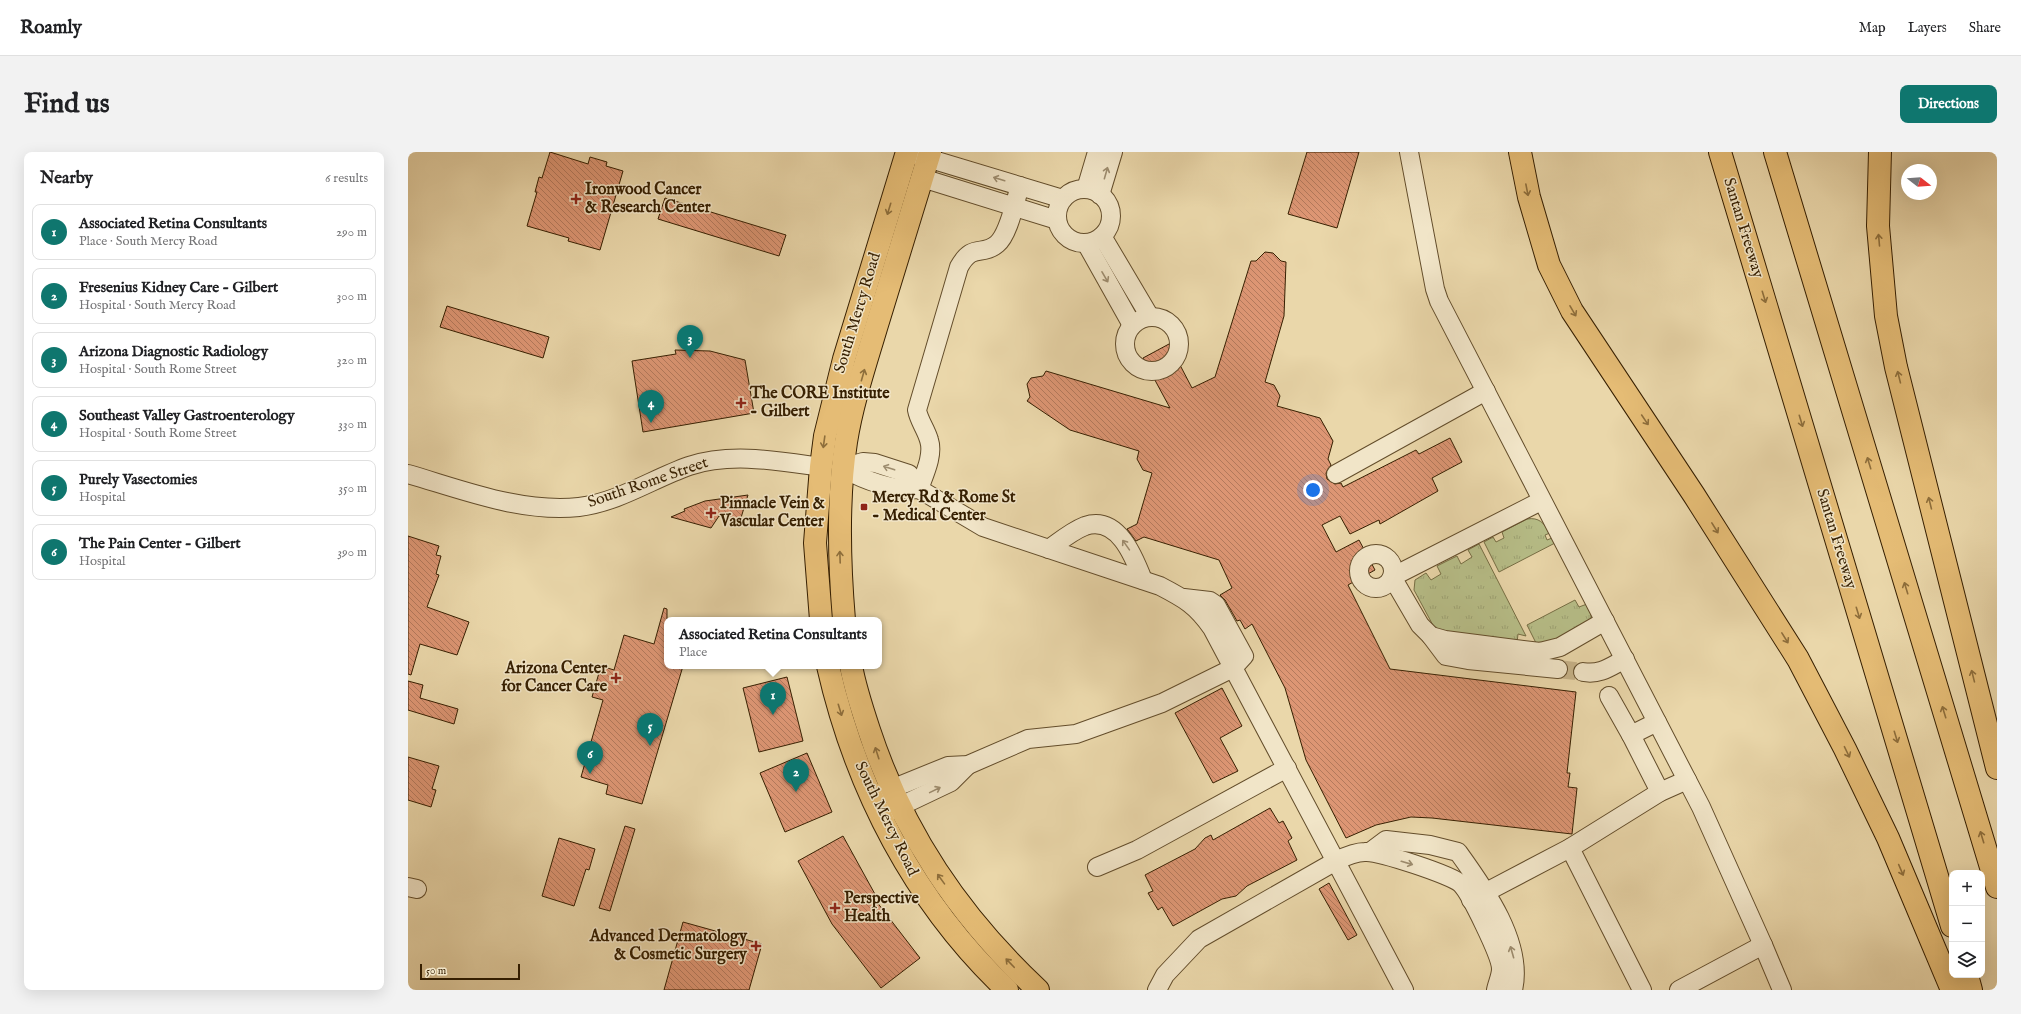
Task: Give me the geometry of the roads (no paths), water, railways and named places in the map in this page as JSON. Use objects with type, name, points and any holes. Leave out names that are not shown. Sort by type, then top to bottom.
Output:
[{"type":"main road","points":[[1520,152],[1529,197],[1549,264],[1572,311],[1690,489],[1798,659],[1845,749],[1888,838],[1952,990]]},
{"type":"main road","name":"Santan Freeway","points":[[1720,152],[1949,916]]},
{"type":"main road","points":[[1775,152],[1997,887]]},
{"type":"main road","points":[[1880,152],[1878,226],[1886,316],[1902,390],[1997,768]]},
{"type":"main road","name":"South Mercy Road","points":[[844,617],[840,543],[842,468],[846,440],[896,263],[921,159]]},
{"type":"main road","name":"South Mercy Road","points":[[821,617],[816,543],[821,467],[825,436],[844,359],[921,159]]},
{"type":"main road","points":[[821,467],[842,468]]},
{"type":"main road","name":"South Mercy Road","points":[[829,669],[849,742],[886,802],[950,891],[996,949],[1038,990]]},
{"type":"main road","name":"South Mercy Road","points":[[852,669],[877,754],[886,802],[912,874],[932,904],[980,964],[1007,990]]},
{"type":"main road","points":[[1968,978],[1971,990]]},
{"type":"street","points":[[1093,192],[1097,152]]},
{"type":"street","points":[[1093,192],[1113,152]]},
{"type":"street","points":[[1409,152],[1435,289],[1460,344],[1486,391],[1541,501],[1625,659],[1712,830],[1782,990]]},
{"type":"street","points":[[921,159],[1063,198]]},
{"type":"street","points":[[921,159],[1013,206],[1057,220]]},
{"type":"street","points":[[919,489],[928,463],[930,446],[917,410],[959,267],[967,254],[997,244],[1006,230],[1020,186]]},
{"type":"street","points":[[1074,191],[1093,192],[1106,200],[1111,215],[1107,230],[1097,240],[1086,244],[1078,243],[1067,237],[1059,228],[1057,220],[1059,205],[1063,198],[1074,191]]},
{"type":"street","points":[[1102,236],[1150,317]]},
{"type":"street","points":[[1086,244],[1132,326]]},
{"type":"street","points":[[1150,317],[1167,321],[1173,327],[1178,335],[1179,344],[1178,352],[1170,365],[1157,372],[1142,370],[1130,361],[1124,347],[1125,338],[1132,326],[1142,319],[1150,317]]},
{"type":"street","points":[[1336,474],[1486,391]]},
{"type":"street","name":"South Rome Street","points":[[408,474],[526,506],[564,508],[588,505],[616,498],[690,466],[722,459],[740,458],[821,467]]},
{"type":"street","points":[[842,468],[863,462],[875,463],[909,474],[919,489],[983,527],[1160,586],[1184,598],[1201,612],[1212,628],[1404,990]]},
{"type":"street","points":[[1541,501],[1392,577],[1420,625],[1446,656],[1468,660],[1558,669]]},
{"type":"street","points":[[1049,549],[1085,526],[1096,524],[1106,525],[1114,530],[1128,547],[1143,580]]},
{"type":"street","points":[[1430,636],[1445,640],[1540,652],[1560,647],[1605,621]]},
{"type":"street","points":[[1583,672],[1594,674],[1602,672],[1625,659]]},
{"type":"street","points":[[886,802],[950,782],[968,765],[1028,739],[1076,734],[1162,704],[1233,668]]},
{"type":"street","points":[[1609,696],[1660,792]]},
{"type":"street","points":[[1631,735],[1657,722]]},
{"type":"street","points":[[1097,867],[1137,850],[1287,768]]},
{"type":"street","points":[[1478,897],[1570,848],[1660,792],[1687,780]]},
{"type":"street","points":[[1370,852],[1386,840],[1430,845],[1458,852],[1478,897],[1496,949],[1501,969],[1496,990]]},
{"type":"street","points":[[1570,848],[1642,990]]},
{"type":"street","points":[[1157,990],[1164,975],[1199,939],[1336,861],[1351,854],[1370,852],[1440,872],[1461,883],[1478,897],[1500,919],[1511,947],[1516,965],[1513,990]]},
{"type":"street","points":[[1679,990],[1763,945]]},
{"type":"tunnel","points":[[1558,669],[1583,672]]},
{"type":"place","name":"Ironwood Cancer & Research Center","points":[[576,199]]},
{"type":"place","name":"Arizona Diagnostic Radiology","points":[[690,358]]},
{"type":"place","name":"The CORE Institute - Gilbert","points":[[741,403]]},
{"type":"place","name":"Southeast Valley Gastroenterology","points":[[651,423]]},
{"type":"place","name":"Mercy Rd & Rome St - Medical Center","points":[[864,507]]},
{"type":"place","name":"Pinnacle Vein & Vascular Center","points":[[711,513]]},
{"type":"place","name":"Arizona Center for Cancer Care","points":[[616,678]]},
{"type":"place","name":"Associated Retina Consultants","points":[[773,715]]},
{"type":"place","name":"Purely Vasectomies","points":[[650,746]]},
{"type":"place","name":"The Pain Center - Gilbert","points":[[590,774]]},
{"type":"place","name":"Fresenius Kidney Care - Gilbert","points":[[796,792]]},
{"type":"place","name":"Perspective Health","points":[[835,908]]},
{"type":"place","name":"Advanced Dermatology & Cosmetic Surgery","points":[[756,946]]}]
